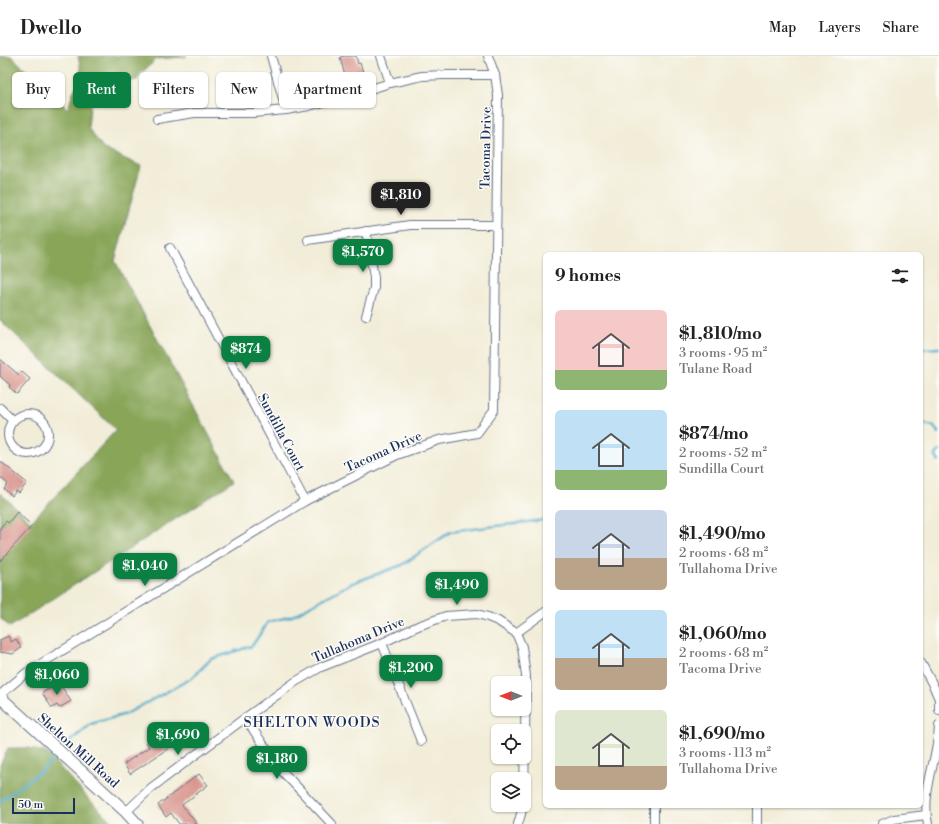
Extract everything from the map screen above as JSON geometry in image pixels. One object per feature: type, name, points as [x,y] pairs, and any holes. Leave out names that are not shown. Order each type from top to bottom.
[{"type":"street","points":[[271,56],[286,110]]},
{"type":"street","points":[[381,56],[390,83]]},
{"type":"street","name":"Tacoma Drive","points":[[0,696],[26,673],[305,501],[398,455],[439,440],[477,433],[486,422],[494,410],[498,95],[495,75],[488,56]]},
{"type":"street","points":[[157,119],[194,113],[253,113],[286,110],[308,106],[390,83],[422,76],[495,75]]},
{"type":"street","points":[[308,240],[410,225],[496,225]]},
{"type":"street","points":[[366,232],[374,277],[374,288],[366,316]]},
{"type":"street","name":"Sundilla Court","points":[[170,248],[305,501]]},
{"type":"street","points":[[0,408],[13,420]]},
{"type":"street","points":[[24,414],[30,414],[37,416],[42,420],[46,425],[48,437],[42,448],[30,454],[23,454],[17,451],[9,440],[8,433],[13,420],[24,414]]},
{"type":"street","points":[[524,772],[526,676],[522,647],[516,633],[543,613]]},
{"type":"street","name":"Tullahoma Drive","points":[[126,812],[151,788],[245,718],[295,682],[321,667],[382,644],[418,626],[446,616],[477,614],[498,621],[516,633]]},
{"type":"street","points":[[382,644],[421,741]]},
{"type":"street","points":[[923,667],[939,698],[939,710]]},
{"type":"street","name":"Shelton Mill Road","points":[[0,696],[126,812],[137,824]]},
{"type":"street","points":[[245,718],[282,771],[332,824]]},
{"type":"street","points":[[882,824],[894,819],[927,820],[928,788],[938,739],[939,726]]},
{"type":"street","points":[[654,808],[654,824]]},
{"type":"street","points":[[757,808],[757,824]]},
{"type":"street","points":[[518,824],[522,812]]},
{"type":"green space","points":[[0,56],[11,56],[28,72],[12,72],[12,108],[65,108],[65,106],[68,109],[73,92],[73,108],[90,108],[88,128],[104,149],[141,166],[115,261],[234,481],[10,627],[0,618],[0,493],[31,522],[116,430],[0,320]]},
{"type":"green space","points":[[78,56],[187,56],[157,59],[142,72],[139,72],[137,80],[131,81],[131,72],[81,72]]},
{"type":"green space","points":[[8,748],[29,748],[47,753],[114,824],[0,824],[0,765]]},
{"type":"building","points":[[356,56],[358,64],[360,63],[363,72],[344,72],[340,57]]},
{"type":"building","points":[[0,359],[19,375],[22,372],[30,379],[17,394],[0,376]]},
{"type":"building","points":[[0,461],[27,483],[19,493],[16,491],[12,496],[4,489],[8,484],[0,477]]},
{"type":"building","points":[[17,512],[32,526],[0,561],[0,528],[6,521],[8,523]]},
{"type":"building","points":[[8,636],[11,642],[16,639],[21,648],[13,654],[0,652],[0,640]]},
{"type":"building","points":[[59,683],[71,701],[59,708],[57,705],[52,708],[42,693]]},
{"type":"building","points":[[156,735],[159,740],[165,736],[172,746],[130,774],[124,764],[149,747],[146,742]]},
{"type":"building","points":[[199,774],[208,785],[182,805],[197,824],[179,824],[171,813],[166,817],[158,805]]},
{"type":"waterway","points":[[923,349],[939,348]]},
{"type":"waterway","points":[[923,424],[933,426],[939,433]]},
{"type":"waterway","points":[[939,451],[935,455],[939,462]]},
{"type":"waterway","points":[[69,742],[91,724],[126,714],[192,678],[211,659],[252,646],[268,622],[292,616],[350,584],[402,565],[450,532],[543,520]]},
{"type":"waterway","points":[[0,801],[44,769],[53,759]]},
{"type":"district","name":"SHELTON WOODS","points":[[312,722]]}]
